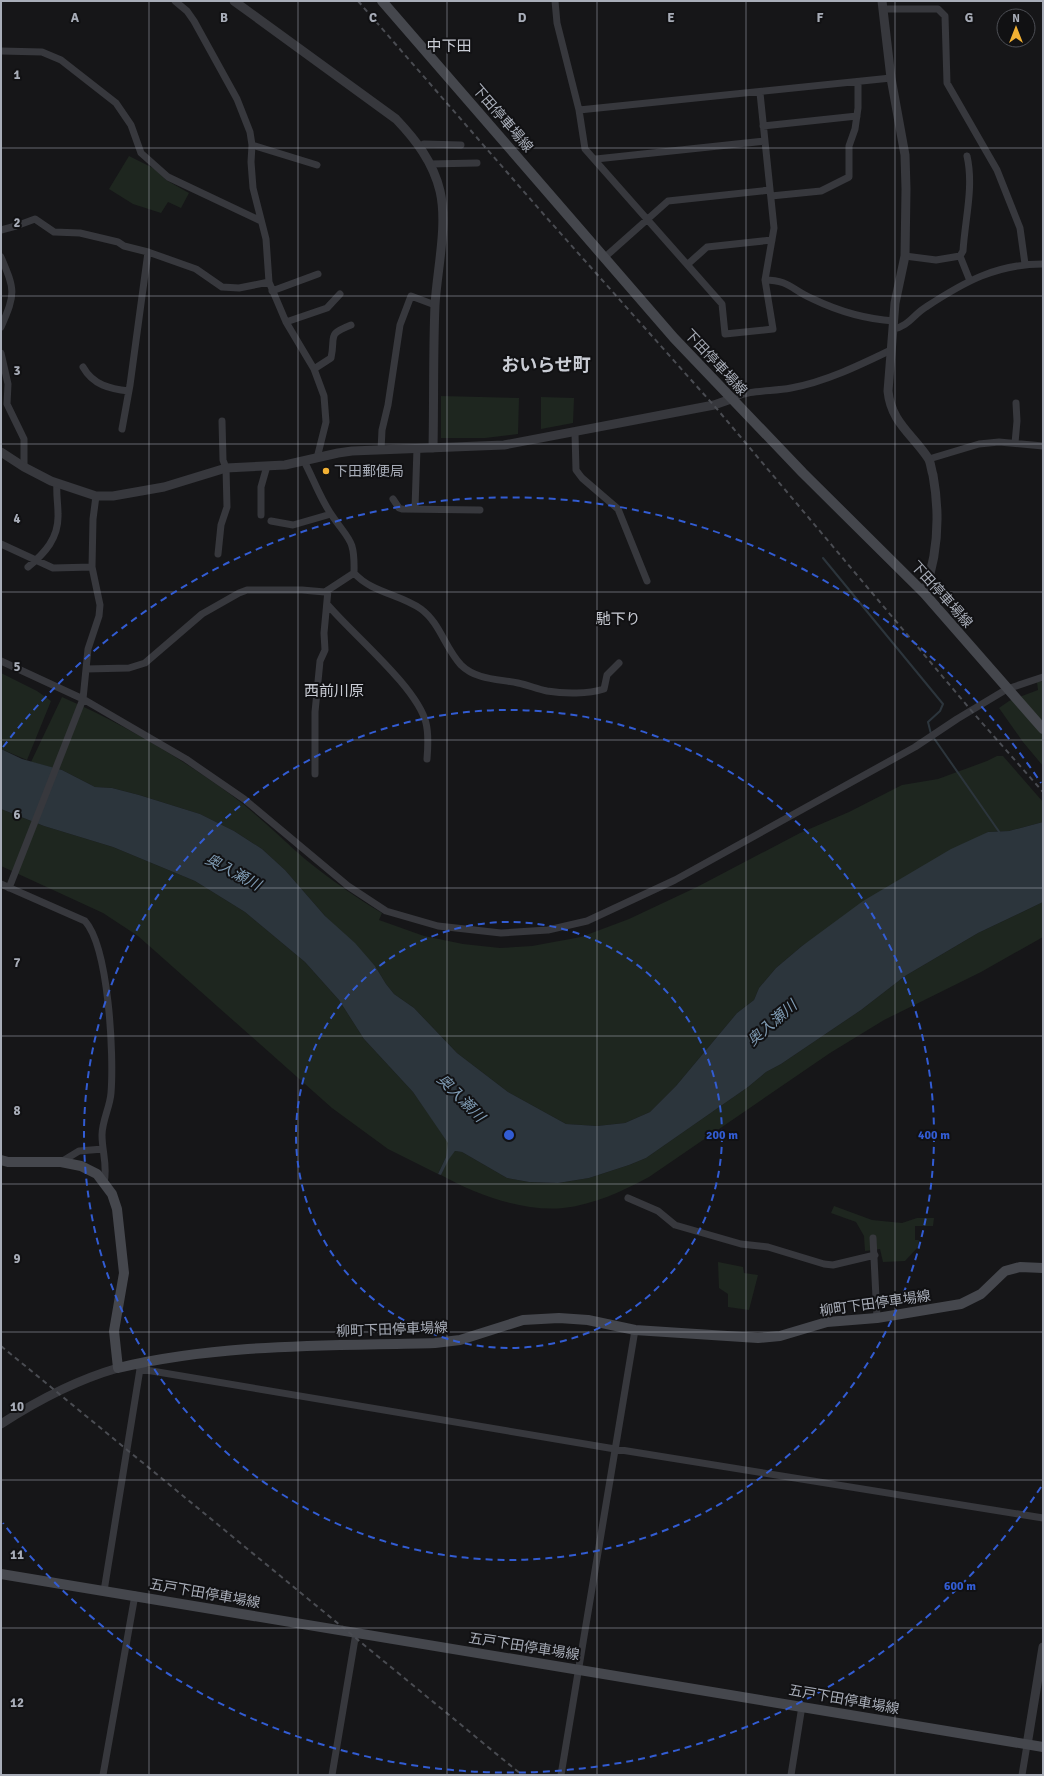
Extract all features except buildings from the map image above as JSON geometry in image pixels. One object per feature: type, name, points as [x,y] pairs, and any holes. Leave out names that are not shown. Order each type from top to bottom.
[{"type":"main road","name":"下田停車場線","points":[[382,1],[674,338],[803,473],[924,593],[1043,729]]},
{"type":"main road","points":[[1,1160],[8,1162],[72,1163],[88,1168],[97,1174],[112,1194],[117,1209],[124,1273],[114,1331],[118,1368]]},
{"type":"main road","name":"柳町下田停車場線","points":[[118,1368],[138,1366],[165,1357],[254,1348],[435,1343],[460,1340],[524,1320],[559,1318],[588,1320],[635,1330],[758,1338],[780,1336],[826,1322],[877,1318],[961,1304],[981,1294],[1005,1271],[1020,1267],[1043,1268]]},
{"type":"main road","name":"五戸下田停車場線","points":[[1,1574],[135,1595],[1043,1747]]},
{"type":"street","points":[[175,1],[183,7],[194,21],[209,46],[245,117],[252,145],[252,182],[266,239],[269,282],[286,322],[314,369],[324,396],[326,422],[316,458]]},
{"type":"street","points":[[234,1],[396,119],[420,146],[430,164],[440,191],[442,204],[435,305],[433,448]]},
{"type":"street","points":[[555,1],[557,23],[579,110],[585,149],[596,159],[722,304],[725,334],[773,329],[765,280],[774,228],[760,92]]},
{"type":"street","points":[[924,593],[928,583],[938,525],[935,492],[929,459],[901,424],[889,403],[888,391],[895,303],[905,256],[905,155],[891,78],[883,5],[938,9],[945,16],[947,83],[997,170],[1020,228],[1025,264]]},
{"type":"street","points":[[1,59],[2,51],[42,52],[61,60],[116,103],[131,125],[141,153],[156,168],[177,183],[247,212],[261,220]]},
{"type":"street","points":[[579,110],[891,78]]},
{"type":"street","points":[[605,257],[668,201],[770,193],[821,191],[848,177],[850,173],[849,146],[855,129],[857,116],[858,82]]},
{"type":"street","points":[[764,126],[857,116]]},
{"type":"street","points":[[596,159],[765,141]]},
{"type":"street","points":[[420,146],[424,144],[461,145]]},
{"type":"street","points":[[252,145],[317,164]]},
{"type":"street","points":[[960,256],[963,251],[969,203],[969,164],[967,156]]},
{"type":"street","points":[[430,164],[477,163]]},
{"type":"street","points":[[1,230],[35,219],[54,232],[80,233],[118,242],[124,246],[148,252],[196,269],[222,287],[239,288],[269,282]]},
{"type":"street","points":[[688,264],[707,247],[772,240]]},
{"type":"street","points":[[122,429],[129,391],[148,252]]},
{"type":"street","points":[[905,256],[936,260],[960,256]]},
{"type":"street","points":[[960,256],[970,281]]},
{"type":"street","points":[[1,327],[13,297],[13,286],[2,261]]},
{"type":"street","points":[[765,280],[783,282],[804,296],[840,311],[879,320],[893,325],[906,325],[925,308],[970,281],[998,269],[1025,264],[1043,264]]},
{"type":"street","points":[[272,291],[318,274]]},
{"type":"street","points":[[286,322],[327,308],[340,294]]},
{"type":"street","points":[[381,450],[382,430],[388,405],[394,353],[400,324],[407,305],[411,296],[435,305]]},
{"type":"street","points":[[314,369],[331,358],[333,348],[332,337],[335,331],[351,324]]},
{"type":"street","points":[[1,452],[24,467],[57,483],[96,496],[113,496],[164,487],[226,468],[285,465],[338,453],[504,445],[575,433],[714,405],[742,393],[791,388],[821,380],[891,350]]},
{"type":"street","points":[[1,353],[8,384],[7,404],[24,439],[24,467]]},
{"type":"street","points":[[83,368],[88,377],[98,384],[129,391]]},
{"type":"street","points":[[1015,443],[1017,421],[1016,403]]},
{"type":"street","points":[[218,554],[222,520],[227,507],[226,468],[223,460],[222,421]]},
{"type":"street","points":[[575,433],[576,470],[582,478],[618,509],[647,581]]},
{"type":"street","points":[[929,459],[979,444],[999,442],[1043,446]]},
{"type":"street","points":[[415,508],[417,448]]},
{"type":"street","points":[[304,461],[331,514],[352,543],[354,555],[354,574]]},
{"type":"street","points":[[261,515],[262,487],[267,466]]},
{"type":"street","points":[[28,567],[47,550],[55,533],[58,514],[57,483]]},
{"type":"street","points":[[10,885],[82,701],[88,649],[99,616],[100,605],[92,567],[93,519],[96,496]]},
{"type":"street","points":[[393,500],[399,508],[480,510]]},
{"type":"street","points":[[271,521],[293,525],[331,514]]},
{"type":"street","points":[[1,544],[59,569],[92,567]]},
{"type":"street","points":[[86,669],[129,668],[145,663],[212,607],[247,590],[302,590],[325,592],[354,574]]},
{"type":"street","points":[[354,574],[370,586],[419,608],[436,625],[449,649],[462,665],[470,672],[482,677],[518,683],[548,691],[593,692],[604,689],[607,675],[619,663]]},
{"type":"street","points":[[315,774],[315,712],[320,661],[325,650],[324,633],[328,590]]},
{"type":"street","points":[[327,604],[381,661],[420,707],[426,722],[429,738],[427,759]]},
{"type":"street","points":[[1,661],[82,701],[186,759],[244,799],[348,886],[386,911],[438,926],[501,933],[548,930],[587,921],[675,880],[915,747],[951,723],[1009,690],[1043,677]]},
{"type":"street","points":[[1,884],[10,885],[85,921],[91,928],[109,998],[111,1093],[102,1134],[106,1170],[104,1183]]},
{"type":"street","points":[[61,1162],[79,1151],[103,1149]]},
{"type":"street","points":[[628,1198],[658,1211],[674,1225],[741,1244],[768,1247],[824,1264],[833,1265],[875,1256]]},
{"type":"street","points":[[873,1238],[877,1318]]},
{"type":"street","points":[[561,1775],[635,1330]]},
{"type":"street","points":[[104,1591],[138,1366],[614,1449],[1043,1518]]},
{"type":"street","points":[[1,1424],[27,1407],[68,1385],[118,1368]]},
{"type":"street","points":[[103,1775],[135,1595]]},
{"type":"street","points":[[332,1775],[356,1633]]},
{"type":"street","points":[[1022,1775],[1043,1647]]},
{"type":"street","points":[[791,1775],[802,1706]]},
{"type":"shaded area","points":[[129,156],[155,169],[166,180],[189,193],[181,208],[168,202],[161,213],[133,204],[109,189]]},
{"type":"shaded area","points":[[441,396],[519,398],[518,434],[485,438],[441,438]]},
{"type":"shaded area","points":[[541,397],[574,398],[573,423],[541,429]]},
{"type":"shaded area","points":[[1,673],[37,691],[51,701],[27,760],[1,749]]},
{"type":"shaded area","points":[[1043,681],[1043,766],[1023,742],[999,708],[1009,701],[1038,690],[1037,682]]},
{"type":"shaded area","points":[[62,697],[106,718],[170,753],[230,794],[268,825],[305,859],[333,881],[382,913],[379,920],[424,936],[463,944],[500,948],[532,946],[581,937],[629,919],[697,887],[800,833],[849,812],[902,785],[938,779],[997,756],[1003,756],[1043,802],[1043,822],[1009,831],[988,832],[802,946],[776,968],[759,988],[754,1000],[737,1013],[676,1086],[650,1112],[625,1123],[597,1126],[566,1124],[508,1092],[457,1053],[414,1008],[394,994],[375,966],[325,916],[285,870],[262,849],[234,831],[200,814],[112,788],[95,787],[62,770],[31,762]]},
{"type":"shaded area","points":[[1,809],[44,826],[113,847],[195,881],[245,912],[305,962],[339,1000],[364,1039],[413,1092],[449,1143],[446,1157],[438,1174],[388,1149],[332,1108],[138,936],[103,913],[1,866]]},
{"type":"shaded area","points":[[1043,902],[1043,937],[981,972],[884,1020],[830,1053],[649,1177],[618,1192],[597,1201],[585,1204],[548,1209],[516,1204],[484,1195],[468,1189],[441,1175],[449,1158],[455,1151],[462,1152],[507,1178],[529,1182],[558,1183],[589,1178],[646,1158],[748,1087],[766,1072],[781,1064],[861,1010],[905,976],[978,933]]},
{"type":"shaded area","points":[[834,1206],[872,1220],[902,1223],[917,1218],[934,1218],[933,1226],[915,1226],[915,1240],[919,1240],[918,1247],[905,1261],[883,1262],[880,1249],[865,1251],[864,1236],[856,1222],[831,1213]]},
{"type":"shaded area","points":[[718,1262],[743,1267],[744,1273],[758,1275],[749,1310],[728,1307],[728,1294],[719,1288]]},
{"type":"water","name":"奥入瀬川","points":[[1,749],[22,759],[62,770],[95,787],[112,788],[200,814],[234,831],[262,849],[285,870],[325,916],[355,943],[375,966],[394,994],[414,1008],[457,1053],[508,1092],[566,1124],[597,1126],[625,1123],[650,1112],[676,1086],[737,1013],[754,1000],[759,988],[776,968],[802,946],[863,901],[951,849],[988,832],[1009,831],[1043,822],[1043,902],[978,933],[905,976],[861,1010],[781,1064],[766,1072],[748,1087],[646,1158],[589,1178],[558,1183],[529,1182],[507,1178],[462,1152],[455,1151],[441,1175],[438,1174],[446,1157],[448,1143],[413,1092],[364,1039],[339,1000],[305,962],[245,912],[195,881],[113,847],[44,826],[1,809]]},
{"type":"waterway","points":[[823,558],[943,704],[940,711],[928,722],[931,734],[1000,833]]},
{"type":"railway","points":[[358,1],[546,217],[717,409],[975,715],[1043,792]]},
{"type":"railway","points":[[1,1346],[522,1775]]},
{"type":"place","name":"下田郵便局","points":[[326,471]]},
{"type":"district","name":"中下田","points":[[449,46]]},
{"type":"district","name":"おいらせ町","points":[[546,365]]},
{"type":"district","name":"馳下り","points":[[618,619]]},
{"type":"district","name":"西前川原","points":[[334,691]]}]
